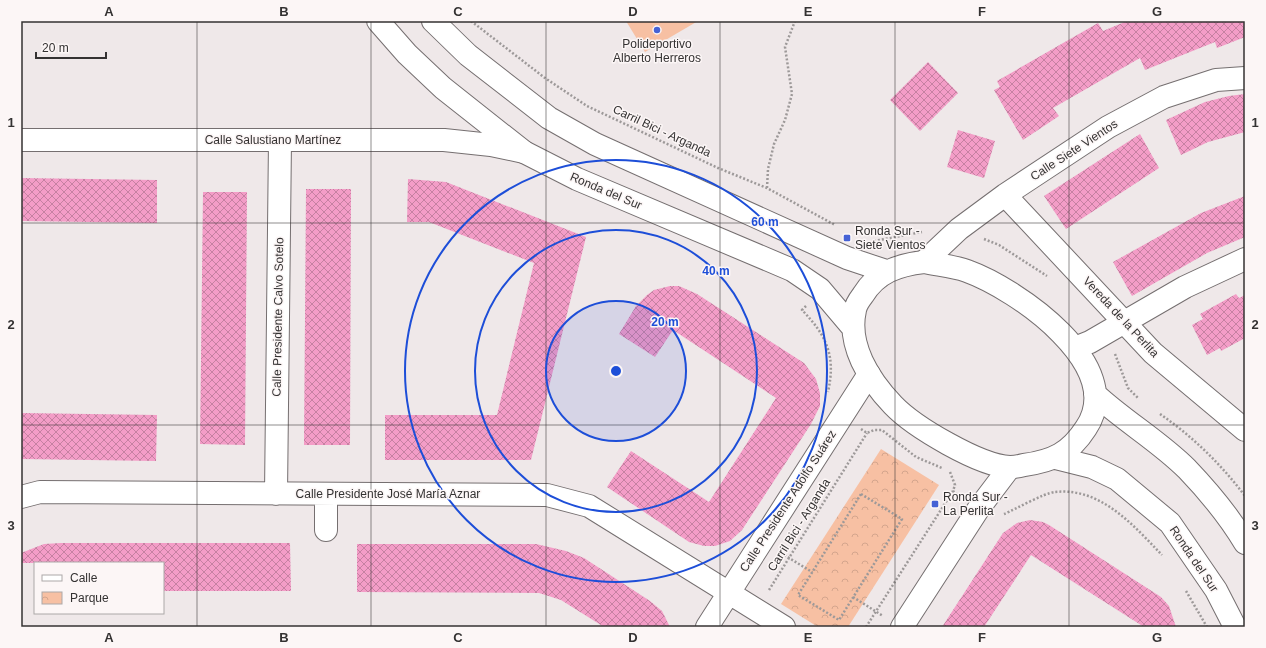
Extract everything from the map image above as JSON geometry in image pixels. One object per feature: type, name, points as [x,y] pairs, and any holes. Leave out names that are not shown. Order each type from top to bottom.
[{"type":"street","name":"Ronda del Sur","points":[[378,21],[407,54],[443,88],[524,152],[577,179],[792,270],[820,289],[853,328]]},
{"type":"street","points":[[433,21],[468,55],[549,118],[595,144],[847,258],[886,271]]},
{"type":"street","name":"Calle Siete Vientos","points":[[924,262],[959,228],[1108,127],[1164,97],[1216,80],[1245,78]]},
{"type":"street","name":"Calle Salustiano Martínez","points":[[21,140],[444,140],[491,145],[524,152]]},
{"type":"street","name":"Calle Presidente Calvo Sotelo","points":[[276,494],[280,140]]},
{"type":"street","name":"Vereda de la Perlita","points":[[1006,195],[1125,321],[1153,353],[1245,430]]},
{"type":"street","points":[[1075,348],[1185,287],[1245,259]]},
{"type":"street","name":"Ronda del Sur","points":[[924,262],[967,271],[997,285],[1028,304],[1058,328],[1075,348],[1091,374],[1095,394],[1092,420],[1078,440],[1056,458],[1034,464],[1010,467],[982,460],[957,449],[925,429],[894,406],[869,374],[858,352],[853,328],[855,308],[870,284],[886,271],[905,264],[924,262]]},
{"type":"street","name":"Calle Presidente Adolfo Suárez","points":[[707,627],[869,374]]},
{"type":"street","points":[[1095,394],[1113,411],[1186,469],[1228,516],[1245,543]]},
{"type":"street","name":"Ronda del Sur","points":[[1056,458],[1092,467],[1117,479],[1170,523],[1216,590],[1235,627]]},
{"type":"street","points":[[895,623],[1010,467]]},
{"type":"street","name":"Calle Presidente José María Aznar","points":[[27,493],[547,495],[589,506],[784,627]]},
{"type":"street","points":[[326,494],[326,530]]},
{"type":"path","name":"Carril Bici - Arganda","points":[[471,21],[545,78],[587,106],[711,165],[767,188],[838,227]]},
{"type":"path","points":[[767,188],[768,169],[774,144],[785,120],[792,94],[785,47],[795,21]]},
{"type":"path","points":[[847,258],[857,239],[876,241],[922,232],[959,228],[999,245],[1054,280]]},
{"type":"path","points":[[820,289],[802,310],[819,328],[830,355],[831,378],[826,404],[842,417],[868,434],[874,430],[882,430],[916,457],[950,472],[955,485],[866,627]]},
{"type":"path","points":[[1106,332],[1128,388],[1141,400]]},
{"type":"path","points":[[1159,413],[1184,430],[1232,479],[1245,496]]},
{"type":"path","name":"Carril Bici - Arganda","points":[[756,610],[868,434]]},
{"type":"path","points":[[952,491],[979,508],[999,516],[1054,492],[1075,493],[1102,501],[1136,528],[1162,556]]},
{"type":"path","points":[[861,494],[902,519],[839,620],[798,595],[812,572],[861,494]]},
{"type":"path","points":[[762,542],[812,572]]},
{"type":"path","points":[[1184,587],[1206,627]]},
{"type":"path","points":[[853,597],[895,623]]},
{"type":"green space","name":"Polideportivo Alberto Herreros","points":[[626,21],[698,21],[645,52]]},
{"type":"green space","points":[[881,449],[939,485],[848,627],[818,627],[781,604]]},
{"type":"building","points":[[1127,21],[1245,21],[1245,37],[1217,48],[1215,42],[1145,70],[1140,58],[1053,108],[1059,116],[1023,140],[994,90],[1000,87],[997,81],[1098,23],[1103,31]]},
{"type":"building","points":[[928,62],[958,93],[920,131],[890,100]]},
{"type":"building","points":[[1245,94],[1245,132],[1208,142],[1181,155],[1166,120],[1205,102]]},
{"type":"building","points":[[958,130],[995,141],[984,178],[947,167]]},
{"type":"building","points":[[1140,134],[1159,168],[1066,229],[1044,196]]},
{"type":"building","points":[[21,178],[157,180],[157,223],[21,221]]},
{"type":"building","points":[[408,179],[446,182],[586,237],[531,460],[385,460],[385,415],[497,415],[534,263],[429,222],[407,222]]},
{"type":"building","points":[[306,189],[351,189],[350,445],[304,445]]},
{"type":"building","points":[[203,192],[247,192],[245,445],[200,444]]},
{"type":"building","points":[[1245,196],[1245,237],[1207,253],[1132,296],[1113,262],[1201,213]]},
{"type":"building","points":[[670,286],[679,286],[697,294],[804,363],[816,379],[820,393],[820,406],[811,424],[742,530],[730,541],[715,546],[704,546],[689,542],[607,487],[631,451],[709,502],[776,398],[673,330],[655,357],[619,334],[636,306],[647,295],[654,290]]},
{"type":"building","points":[[1236,294],[1239,298],[1245,295],[1245,338],[1221,351],[1220,348],[1207,355],[1192,325],[1203,319],[1200,314]]},
{"type":"building","points":[[21,413],[157,415],[156,461],[21,459]]},
{"type":"building","points":[[1030,520],[1043,522],[1049,525],[1161,597],[1169,606],[1176,627],[1144,627],[1031,555],[984,627],[942,627],[1003,533],[1017,523]]},
{"type":"building","points":[[290,543],[291,591],[164,591],[164,562],[21,563],[21,553],[44,544]]},
{"type":"building","points":[[357,544],[536,544],[566,551],[584,558],[650,601],[662,611],[670,627],[604,627],[561,600],[539,593],[357,592]]},
{"type":"place","name":"Polideportivo Alberto Herreros","points":[[657,30]]},
{"type":"place","name":"Ronda Sur - Siete Vientos","points":[[847,238]]},
{"type":"place","name":"Ronda Sur - La Perlita","points":[[935,504]]}]
